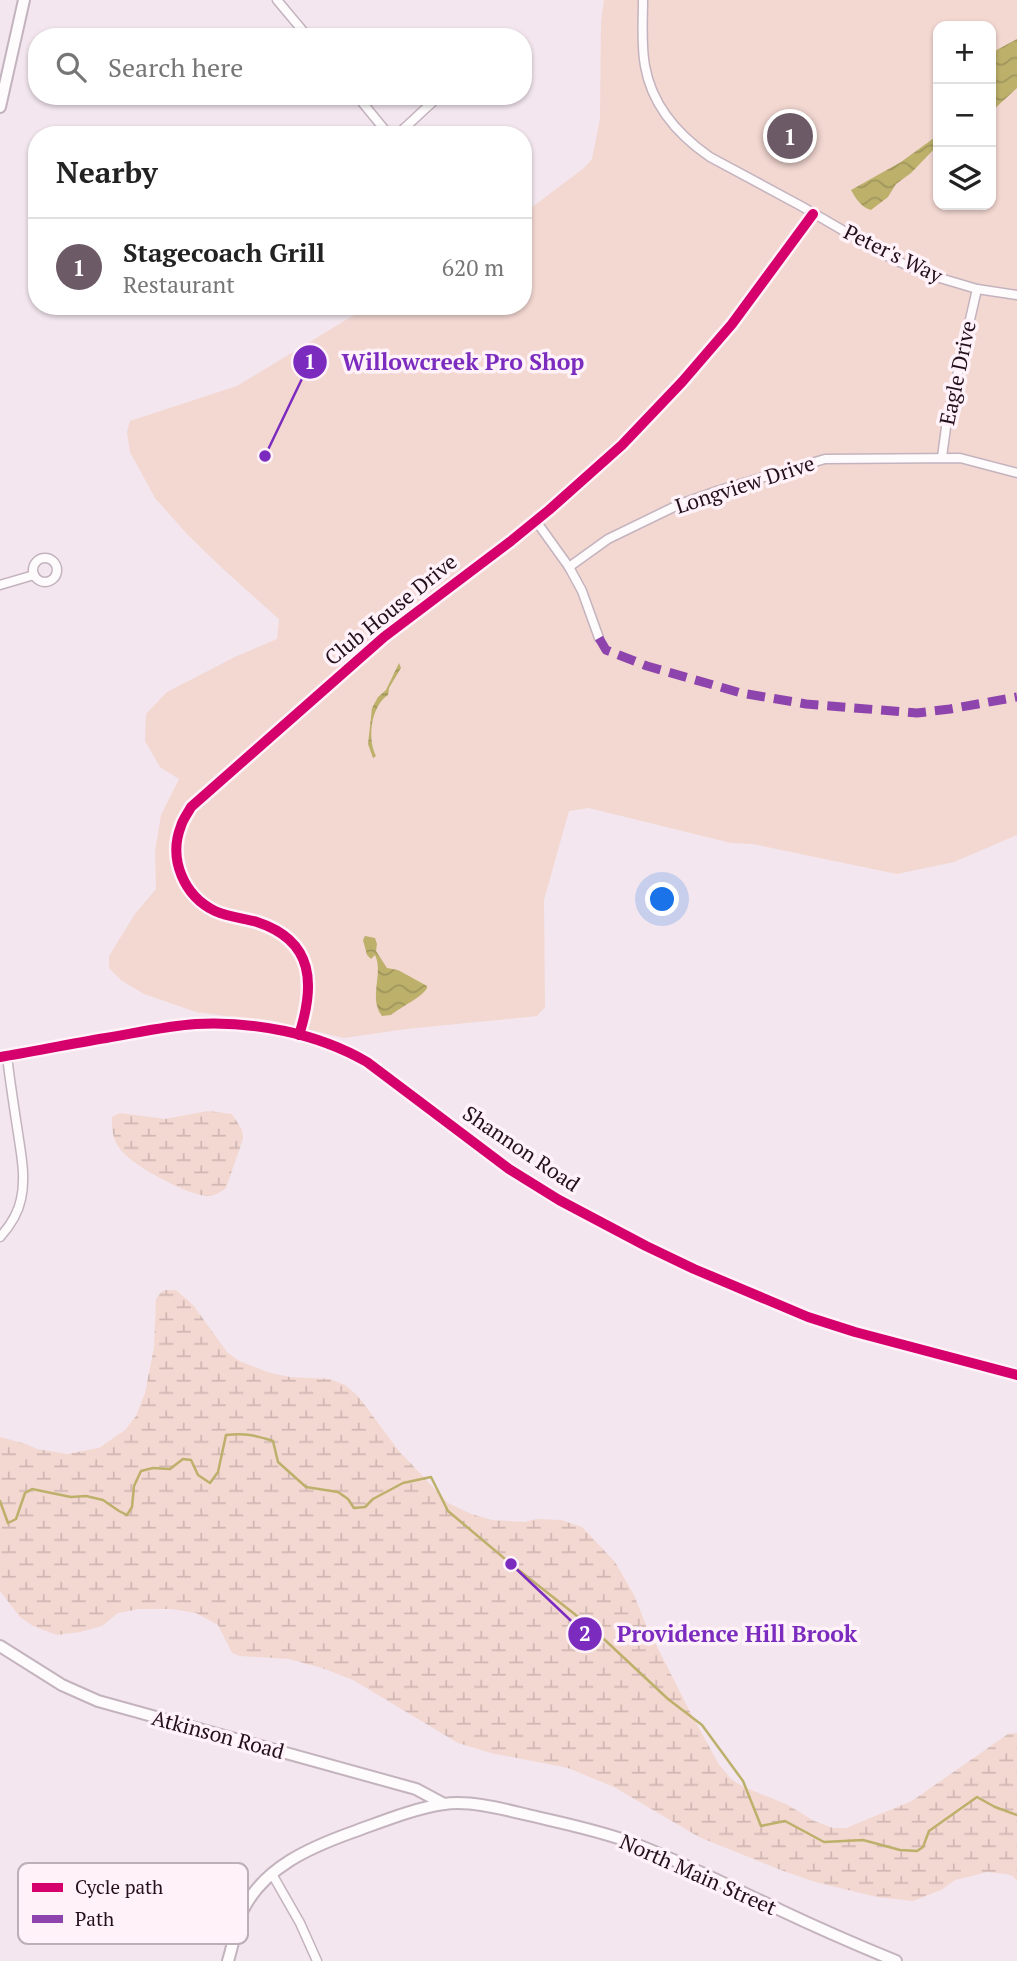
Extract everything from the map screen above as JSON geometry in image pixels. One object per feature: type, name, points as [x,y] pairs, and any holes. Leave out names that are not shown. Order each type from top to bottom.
[{"type":"street","points":[[0,107],[24,0]]},
{"type":"street","points":[[277,0],[300,28]]},
{"type":"street","name":"Peter's Way","points":[[643,0],[645,66],[654,94],[675,127],[695,147],[905,265],[940,279],[977,289],[1017,295]]},
{"type":"street","points":[[364,105],[382,126]]},
{"type":"street","points":[[407,126],[429,105]]},
{"type":"street","name":"Club House Drive","points":[[299,1035],[308,998],[308,976],[302,957],[291,941],[274,929],[255,921],[216,912],[200,902],[187,888],[179,871],[176,852],[181,824],[191,807],[415,612],[536,521],[612,454],[682,382],[732,324],[813,214]]},
{"type":"street","name":"Eagle Drive","points":[[942,457],[947,420],[977,289]]},
{"type":"street","name":"Longview Drive","points":[[569,567],[608,539],[680,504],[812,462],[840,458],[942,457],[960,458],[1017,473]]},
{"type":"street","points":[[536,521],[569,567],[582,591],[599,638]]},
{"type":"street","points":[[0,585],[34,575]]},
{"type":"street","name":"Shannon Road","points":[[3,1057],[198,1024],[246,1026],[299,1035],[331,1044],[367,1062],[509,1169],[559,1200],[694,1269],[808,1317],[1017,1376]]},
{"type":"street","points":[[0,1237],[17,1213],[23,1182],[22,1159],[3,1057]]},
{"type":"street","name":"Atkinson Road","points":[[0,1646],[62,1685],[98,1701],[416,1789],[444,1804]]},
{"type":"street","name":"North Main Street","points":[[248,1904],[272,1874],[296,1856],[332,1839],[390,1819],[457,1803],[495,1807],[628,1842],[896,1961]]},
{"type":"street","points":[[272,1874],[300,1923],[317,1961]]},
{"type":"street","name":"North Main Street","points":[[228,1961],[233,1944]]},
{"type":"green space","points":[[604,0],[1017,0],[1017,835],[954,862],[897,874],[753,844],[731,843],[589,808],[569,811],[544,900],[545,1007],[537,1016],[344,1038],[285,1024],[196,1012],[144,994],[121,980],[109,968],[109,956],[135,914],[156,889],[155,852],[161,815],[179,779],[160,767],[145,741],[146,714],[167,692],[277,639],[279,619],[187,534],[155,498],[130,452],[127,432],[130,421],[237,386],[354,315],[532,315],[532,207],[592,159],[600,119],[601,22]]},
{"type":"green space","points":[[208,1111],[232,1114],[242,1130],[243,1139],[226,1188],[211,1196],[190,1192],[136,1163],[117,1145],[112,1129],[112,1117],[120,1113],[165,1119]]},
{"type":"green space","points":[[166,1290],[176,1290],[193,1305],[227,1352],[239,1361],[270,1373],[330,1379],[345,1385],[358,1396],[398,1450],[448,1503],[492,1520],[561,1520],[582,1527],[615,1562],[718,1763],[731,1779],[744,1787],[788,1805],[814,1821],[833,1828],[846,1828],[912,1801],[1008,1734],[1017,1733],[1017,1881],[1013,1876],[987,1872],[955,1880],[941,1890],[913,1901],[877,1897],[815,1882],[699,1837],[614,1787],[568,1768],[491,1753],[458,1743],[353,1680],[289,1659],[240,1656],[232,1653],[218,1625],[196,1613],[172,1609],[139,1609],[118,1613],[102,1626],[57,1635],[33,1626],[20,1617],[0,1591],[0,1437],[37,1449],[67,1454],[99,1448],[125,1430],[136,1416],[145,1393],[154,1347],[156,1299]]},
{"type":"water","points":[[1017,39],[1017,88],[996,107],[996,84],[996,50]]},
{"type":"water","points":[[933,139],[933,150],[896,184],[888,197],[871,210],[864,207],[851,190],[901,162]]},
{"type":"water","points":[[399,663],[401,668],[389,688],[388,695],[374,714],[371,732],[376,756],[373,758],[368,744],[372,708],[386,690]]},
{"type":"water","points":[[365,936],[375,938],[376,951],[387,968],[398,970],[427,986],[421,995],[391,1015],[382,1016],[378,1009],[377,962],[375,955],[371,959],[367,955],[363,940]]},
{"type":"waterway","points":[[0,1501],[8,1523],[16,1519],[25,1493],[32,1489],[103,1500],[127,1515],[132,1507],[134,1486],[141,1471],[153,1468],[170,1469],[183,1459],[191,1460],[198,1475],[210,1483],[218,1472],[226,1435],[233,1434],[273,1441],[278,1462],[306,1487],[338,1492],[348,1499],[354,1508],[365,1507],[373,1499],[403,1483],[431,1477],[448,1511],[591,1627],[668,1699],[702,1725],[743,1781],[761,1826],[785,1821],[824,1842],[863,1840],[900,1850],[917,1851],[923,1847],[929,1831],[977,1797],[1017,1815]]},
{"type":"marked path","points":[[599,638],[606,650],[647,666],[741,693],[806,704],[917,713],[1017,697]]},
{"type":"cycle path","points":[[299,1035],[308,982],[300,953],[276,930],[215,911],[195,896],[187,886],[176,851],[182,823],[191,807],[384,637],[511,541],[622,445],[732,324],[813,214]]},
{"type":"cycle path","points":[[0,1057],[196,1024],[262,1027],[306,1036],[367,1062],[509,1169],[559,1200],[694,1269],[808,1317],[1017,1375]]},
{"type":"place","name":"Stagecoach Grill","points":[[790,136]]},
{"type":"place","name":"Willowcreek Pro Shop","points":[[265,456]]},
{"type":"place","name":"Providence Hill Brook","points":[[511,1564]]}]
